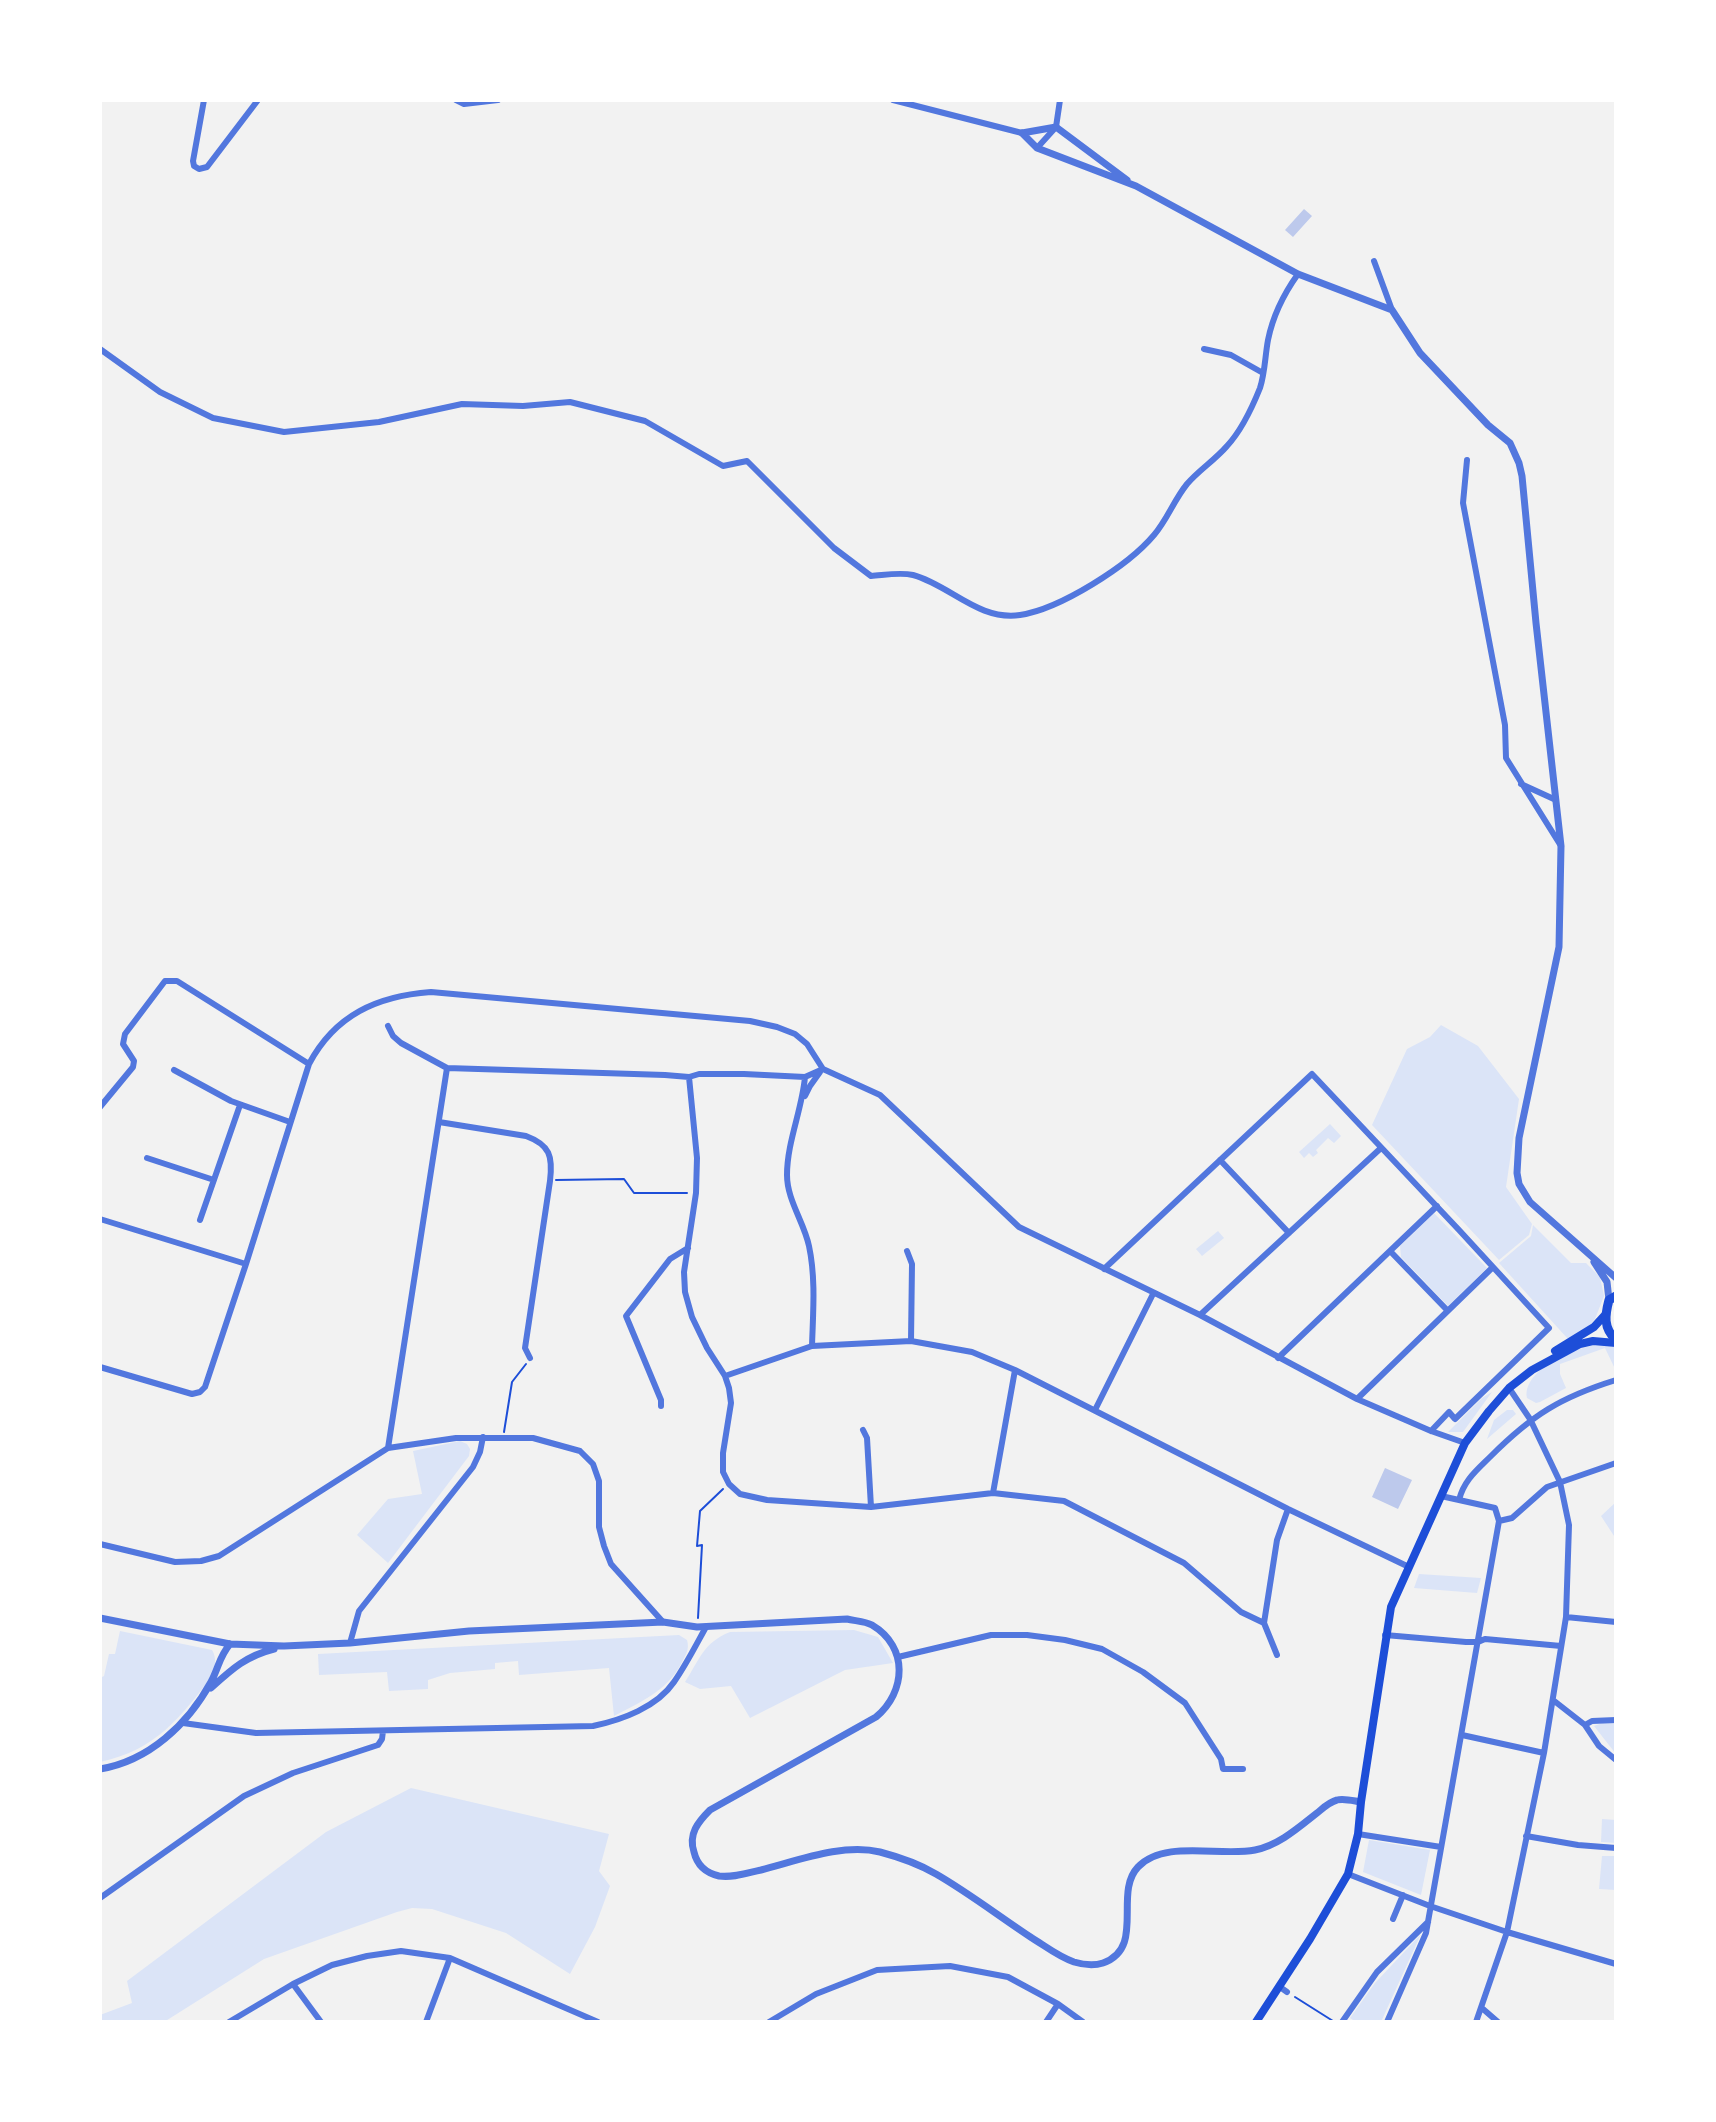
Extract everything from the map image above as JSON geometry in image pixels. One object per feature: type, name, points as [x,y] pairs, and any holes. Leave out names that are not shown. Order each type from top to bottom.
[{"type":"highway","points":[[1613,1298],[1605,1315],[1606,1327],[1616,1341]]},
{"type":"main road","points":[[1256,2022],[1283,1989],[1348,1874],[1358,1834],[1391,1607],[1465,1443],[1516,1376],[1594,1327],[1605,1315]]},
{"type":"main road","points":[[1509,1388],[1532,1370],[1580,1344],[1616,1341]]},
{"type":"street","points":[[204,100],[193,161],[199,169],[207,167],[258,100]]},
{"type":"street","points":[[456,100],[464,104],[498,100]]},
{"type":"street","points":[[893,100],[1022,133],[1056,127],[1136,186]]},
{"type":"street","points":[[1037,148],[1056,127],[1060,100]]},
{"type":"street","points":[[1022,133],[1037,148],[1136,186],[1298,274],[1392,310]]},
{"type":"street","points":[[1374,261],[1392,310],[1420,353],[1488,425],[1510,443],[1519,463],[1561,846],[1559,947],[1519,1138],[1517,1173],[1519,1184],[1530,1202],[1616,1278]]},
{"type":"street","points":[[100,349],[160,392],[213,418],[284,432],[379,422],[462,404],[523,406],[570,402],[645,421],[723,466],[747,461],[834,548],[871,576],[903,573],[917,576],[985,611],[1020,615],[1072,597],[1146,543],[1156,533],[1188,483],[1228,446],[1260,388],[1273,320],[1284,294],[1298,274]]},
{"type":"street","points":[[1204,349],[1231,355],[1263,373]]},
{"type":"street","points":[[1467,460],[1463,503],[1505,725],[1506,758],[1561,846]]},
{"type":"street","points":[[1521,784],[1556,800]]},
{"type":"street","points":[[100,1107],[133,1067],[134,1061],[123,1044],[125,1034],[165,981],[177,981],[309,1064]]},
{"type":"street","points":[[100,1367],[192,1394],[205,1387],[309,1064],[318,1048],[341,1022],[358,1011],[409,995],[431,992],[750,1021],[795,1034],[807,1044],[823,1069],[880,1095],[1019,1227],[1200,1315],[1357,1399],[1465,1443]]},
{"type":"street","points":[[388,1026],[401,1043],[447,1068],[689,1077],[699,1074],[744,1074],[805,1077],[823,1069]]},
{"type":"street","points":[[388,1448],[447,1068]]},
{"type":"street","points":[[802,1103],[823,1069]]},
{"type":"street","points":[[174,1070],[240,1105],[290,1122]]},
{"type":"street","points":[[1104,1269],[1312,1074],[1549,1328],[1455,1419],[1449,1412],[1431,1431]]},
{"type":"street","points":[[689,1077],[697,1158],[696,1193],[684,1272],[685,1292],[692,1317],[725,1376],[731,1403],[723,1472],[729,1484],[740,1494],[767,1500],[871,1507],[993,1493],[1064,1501],[1184,1563],[1241,1612],[1264,1623]]},
{"type":"street","points":[[805,1077],[802,1103],[788,1156],[787,1179],[809,1247],[814,1281],[812,1346]]},
{"type":"street","points":[[200,1220],[240,1105]]},
{"type":"street","points":[[439,1122],[526,1136],[538,1140],[550,1156],[550,1181],[525,1348],[530,1358]]},
{"type":"street","points":[[1200,1315],[1381,1148]]},
{"type":"street","points":[[147,1158],[214,1180]]},
{"type":"street","points":[[1220,1160],[1289,1233]]},
{"type":"street","points":[[1278,1358],[1437,1206]]},
{"type":"street","points":[[100,1219],[246,1264]]},
{"type":"street","points":[[661,1406],[626,1316],[670,1259],[688,1248]]},
{"type":"street","points":[[907,1251],[912,1264],[911,1341]]},
{"type":"street","points":[[1390,1251],[1447,1310]]},
{"type":"street","points":[[1590,1256],[1607,1282],[1613,1298]]},
{"type":"street","points":[[1357,1399],[1493,1267]]},
{"type":"street","points":[[1095,1410],[1153,1294]]},
{"type":"street","points":[[725,1376],[812,1346],[911,1341],[972,1352],[1015,1370],[1409,1567]]},
{"type":"street","points":[[993,1493],[1015,1370]]},
{"type":"street","points":[[1459,1500],[1467,1480],[1530,1419],[1559,1401],[1616,1380]]},
{"type":"street","points":[[1476,2022],[1507,1932],[1544,1753],[1566,1617],[1569,1525],[1560,1482],[1530,1419],[1509,1388]]},
{"type":"street","points":[[863,1430],[867,1438],[871,1507]]},
{"type":"street","points":[[350,1643],[359,1611],[473,1467],[483,1437]]},
{"type":"street","points":[[100,1544],[175,1562],[219,1556],[388,1448],[456,1438],[533,1438],[580,1451],[593,1464],[599,1481],[599,1527],[611,1564],[663,1622]]},
{"type":"street","points":[[1499,1521],[1512,1518],[1547,1487],[1616,1463]]},
{"type":"street","points":[[1387,2022],[1426,1933],[1499,1521],[1495,1508],[1441,1496]]},
{"type":"street","points":[[1277,1655],[1264,1623],[1277,1540],[1288,1509]]},
{"type":"street","points":[[1566,1617],[1616,1622]]},
{"type":"street","points":[[100,1618],[230,1644],[284,1646],[469,1631],[663,1622],[702,1627],[847,1619],[869,1623],[892,1646],[898,1657],[900,1673],[889,1706],[876,1717],[710,1810],[698,1823],[692,1837],[698,1863],[719,1876],[735,1876],[822,1855],[876,1851],[901,1858],[935,1874],[1064,1958],[1091,1966],[1106,1962],[1123,1945],[1127,1934],[1130,1879],[1149,1858],[1165,1852],[1257,1850],[1283,1840],[1328,1804],[1338,1800],[1361,1802]]},
{"type":"street","points":[[183,1723],[256,1733],[593,1726],[614,1721],[658,1698],[673,1684],[702,1627]]},
{"type":"street","points":[[898,1657],[991,1635],[1027,1635],[1102,1649],[1143,1672],[1185,1703],[1221,1759],[1223,1769],[1243,1769]]},
{"type":"street","points":[[1385,1635],[1561,1646]]},
{"type":"street","points":[[100,1769],[143,1755],[183,1723],[204,1695],[218,1670],[220,1655],[230,1644]]},
{"type":"street","points":[[241,1645],[247,1659]]},
{"type":"street","points":[[204,1695],[238,1663],[284,1646]]},
{"type":"street","points":[[1553,1700],[1585,1725],[1599,1746],[1616,1760]]},
{"type":"street","points":[[1585,1725],[1592,1721],[1616,1720]]},
{"type":"street","points":[[100,1898],[244,1796],[293,1773],[378,1745],[383,1731]]},
{"type":"street","points":[[1462,1735],[1544,1753]]},
{"type":"street","points":[[1358,1834],[1441,1847]]},
{"type":"street","points":[[1526,1836],[1616,1848]]},
{"type":"street","points":[[1348,1874],[1507,1932],[1616,1964]]},
{"type":"street","points":[[1393,1919],[1403,1895]]},
{"type":"street","points":[[1342,2022],[1377,1972],[1428,1922]]},
{"type":"street","points":[[229,2022],[332,1965],[401,1951],[450,1958],[598,2022]]},
{"type":"street","points":[[426,2022],[450,1958]]},
{"type":"street","points":[[769,2022],[816,1994],[877,1970],[950,1966],[1008,1977],[1058,2004],[1083,2022]]},
{"type":"street","points":[[293,1984],[321,2022]]},
{"type":"street","points":[[1046,2022],[1058,2004]]},
{"type":"street","points":[[1483,2009],[1498,2022]]},
{"type":"path","points":[[550,1181],[624,1179],[634,1193],[696,1193]]},
{"type":"path","points":[[503,1437],[512,1382],[530,1358]]},
{"type":"path","points":[[702,1627],[702,1545],[697,1546],[700,1511],[729,1484]]},
{"type":"path","points":[[1283,1989],[1335,2022]]},
{"type":"shaded area","points":[[1441,1025],[1478,1046],[1519,1099],[1506,1187],[1532,1224],[1529,1235],[1499,1260],[1372,1125],[1407,1049],[1430,1037]]},
{"type":"shaded area","points":[[1330,1124],[1341,1136],[1334,1143],[1328,1138],[1316,1150],[1318,1153],[1313,1157],[1309,1153],[1304,1158],[1299,1152]]},
{"type":"shaded area","points":[[1434,1213],[1487,1268],[1448,1306],[1401,1257],[1400,1246]]},
{"type":"shaded area","points":[[1533,1225],[1571,1263],[1586,1263],[1600,1277],[1604,1296],[1595,1319],[1568,1339],[1499,1263],[1531,1236]]},
{"type":"shaded area","points":[[1218,1231],[1224,1238],[1202,1256],[1196,1249]]},
{"type":"shaded area","points":[[1601,1344],[1616,1347],[1616,1371],[1605,1348],[1560,1364],[1560,1374],[1566,1388],[1540,1402],[1527,1398],[1528,1387],[1542,1369],[1566,1354]]},
{"type":"shaded area","points":[[1492,1392],[1463,1432],[1448,1432],[1482,1398]]},
{"type":"shaded area","points":[[1507,1410],[1513,1410],[1516,1414],[1487,1439],[1494,1420]]},
{"type":"shaded area","points":[[460,1441],[470,1449],[469,1456],[388,1563],[357,1535],[388,1499],[422,1494],[413,1451]]},
{"type":"shaded area","points":[[1616,1502],[1616,1539],[1601,1516]]},
{"type":"shaded area","points":[[1419,1574],[1481,1578],[1477,1593],[1414,1588]]},
{"type":"shaded area","points":[[854,1630],[878,1637],[893,1663],[845,1670],[750,1718],[731,1686],[700,1689],[685,1682],[708,1647],[730,1632]]},
{"type":"shaded area","points":[[120,1631],[212,1650],[215,1666],[213,1675],[201,1691],[178,1718],[152,1741],[120,1757],[100,1762],[100,1678],[104,1676],[109,1654],[115,1654]]},
{"type":"shaded area","points":[[679,1635],[687,1640],[688,1647],[675,1674],[652,1695],[614,1716],[609,1668],[519,1675],[518,1661],[495,1663],[495,1669],[450,1673],[428,1680],[428,1689],[389,1691],[387,1672],[319,1675],[318,1654]]},
{"type":"shaded area","points":[[1616,1722],[1616,1754],[1594,1726]]},
{"type":"shaded area","points":[[411,1788],[609,1834],[599,1871],[610,1886],[595,1927],[570,1974],[506,1933],[432,1909],[412,1908],[264,1959],[164,2022],[100,2022],[100,2015],[132,2003],[127,1981],[326,1832]]},
{"type":"shaded area","points":[[1602,1819],[1616,1820],[1616,1843],[1601,1842]]},
{"type":"shaded area","points":[[1369,1840],[1430,1850],[1421,1895],[1363,1872]]},
{"type":"shaded area","points":[[1602,1856],[1616,1856],[1616,1890],[1599,1889]]},
{"type":"shaded area","points":[[1421,1934],[1381,2022],[1356,2022],[1350,2018],[1375,1983]]},
{"type":"building","points":[[1304,209],[1312,216],[1293,237],[1285,230]]},
{"type":"building","points":[[1385,1468],[1412,1480],[1398,1509],[1372,1497]]}]
